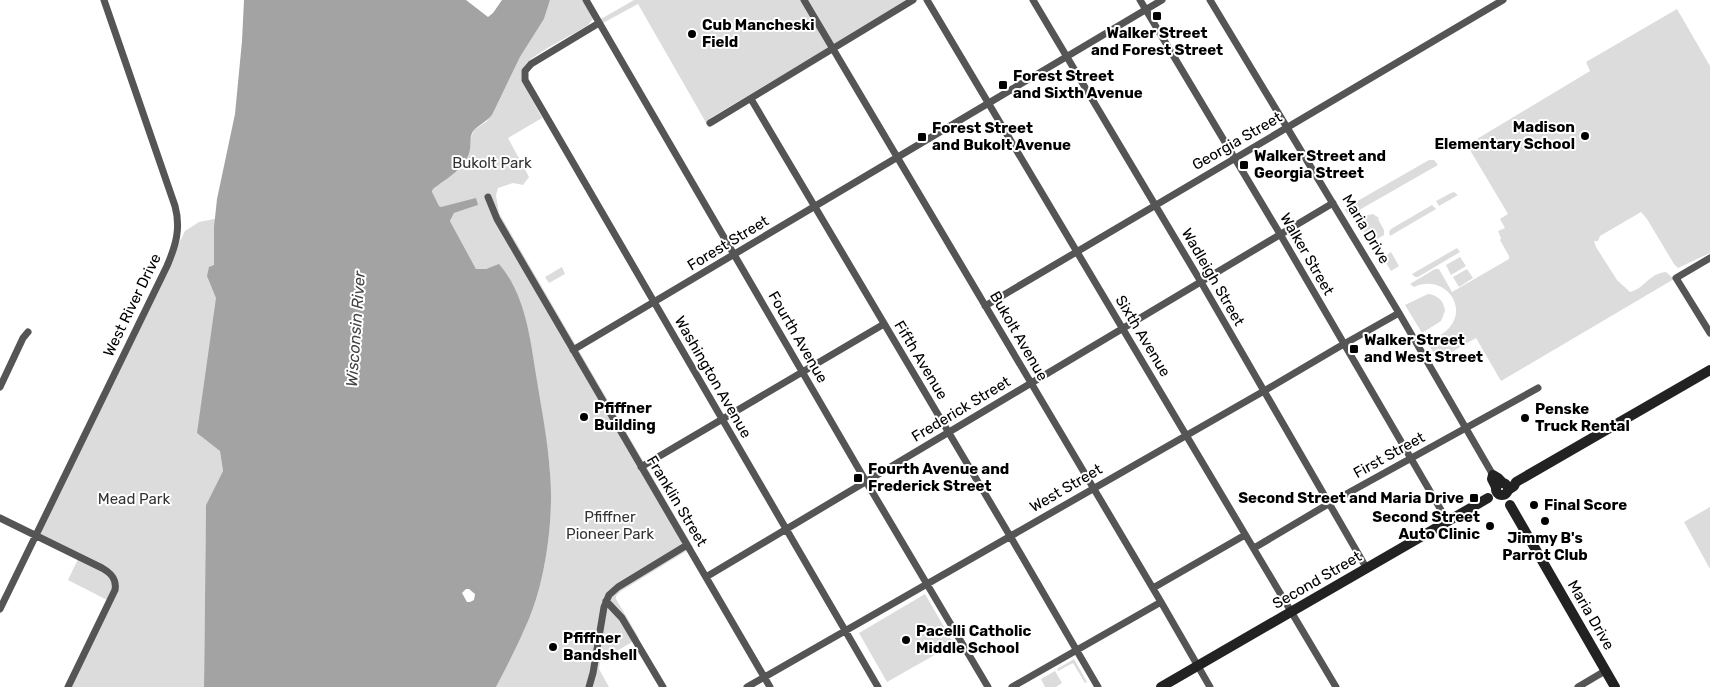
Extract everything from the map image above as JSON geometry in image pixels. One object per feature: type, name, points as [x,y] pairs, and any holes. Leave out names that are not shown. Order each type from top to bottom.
[{"type":"street","name":"West River Drive","points":[[0,610],[168,266],[178,239],[178,216],[175,206],[104,0]]},
{"type":"street","name":"Fourth Avenue","points":[[586,0],[866,482],[988,687]]},
{"type":"street","name":"Bukolt Avenue","points":[[804,0],[1210,687]]},
{"type":"street","points":[[710,123],[913,0]]},
{"type":"street","name":"Sixth Avenue","points":[[927,0],[1336,687]]},
{"type":"street","name":"Wadleigh Street","points":[[1033,0],[1201,282],[1367,569]]},
{"type":"street","name":"Walker Street","points":[[1140,0],[1280,234],[1448,522]]},
{"type":"street","points":[[988,103],[1162,0]]},
{"type":"street","name":"Maria Drive","points":[[1210,0],[1400,313],[1492,475],[1498,478],[1510,505],[1615,687]]},
{"type":"street","name":"Georgia Street","points":[[985,306],[1503,0]]},
{"type":"street","name":"Washington Avenue","points":[[600,23],[531,64],[525,73],[525,80],[878,687]]},
{"type":"street","name":"Fifth Avenue","points":[[751,99],[1098,687]]},
{"type":"street","name":"Forest Street","points":[[573,350],[988,103]]},
{"type":"street","name":"Franklin Street","points":[[488,197],[494,213],[770,687]]},
{"type":"street","name":"Frederick Street","points":[[706,577],[1333,203]]},
{"type":"street","points":[[1710,258],[1676,278],[1710,333]]},
{"type":"street","name":"West Street","points":[[747,687],[1400,313]]},
{"type":"street","points":[[641,468],[884,324]]},
{"type":"street","points":[[0,387],[23,338],[28,332]]},
{"type":"street","points":[[1502,489],[1710,370]]},
{"type":"street","name":"First Street","points":[[1254,548],[1330,503],[1538,388]]},
{"type":"street","name":"Second Street","points":[[1161,687],[1502,489]]},
{"type":"street","points":[[0,518],[109,572],[115,581],[115,590],[68,687]]},
{"type":"street","points":[[1153,588],[1245,535]]},
{"type":"street","points":[[589,687],[606,601],[609,595],[618,587],[687,545]]},
{"type":"street","points":[[606,601],[622,618],[663,687]]},
{"type":"street","points":[[1012,687],[1161,602]]},
{"type":"street","points":[[1578,687],[1605,671]]},
{"type":"green space","name":"Pfiffner Pioneer Park","points":[[550,0],[582,0],[593,19],[588,25],[532,58],[523,69],[522,81],[542,118],[508,138],[529,177],[523,185],[513,183],[498,188],[496,195],[499,213],[693,547],[621,591],[616,596],[639,638],[600,661],[599,669],[609,687],[496,687],[529,619],[540,585],[550,527],[551,490],[548,450],[529,334],[521,304],[508,277],[499,265],[486,269],[476,269],[450,221],[454,213],[478,205],[441,207],[432,193],[433,189],[457,171],[474,130],[486,122],[492,115],[520,57],[544,19]]},
{"type":"green space","points":[[634,0],[909,0],[712,117],[709,120],[710,125],[708,126],[638,4],[603,23],[601,19]]},
{"type":"green space","name":"Madison Elementary School","points":[[1677,9],[1710,66],[1710,253],[1678,268],[1641,212],[1600,236],[1598,241],[1594,241],[1596,247],[1617,280],[1630,292],[1660,273],[1666,272],[1674,279],[1501,381],[1476,338],[1438,360],[1427,342],[1445,332],[1454,321],[1455,303],[1444,288],[1425,284],[1414,287],[1410,284],[1435,269],[1439,269],[1452,292],[1509,259],[1498,231],[1505,228],[1500,219],[1508,214],[1467,145],[1590,71],[1586,62]]},
{"type":"green space","points":[[1429,160],[1434,160],[1438,165],[1357,213],[1349,214],[1345,210],[1347,207]]},
{"type":"green space","points":[[1454,192],[1458,195],[1439,206],[1436,201]]},
{"type":"green space","points":[[1432,205],[1436,209],[1390,236],[1389,232],[1391,229]]},
{"type":"green space","points":[[1373,214],[1379,218],[1384,235],[1372,242],[1357,223],[1368,215]]},
{"type":"green space","name":"Mead Park","points":[[219,218],[220,451],[223,471],[206,505],[204,687],[68,687],[109,601],[68,580],[79,557],[35,535],[185,231],[199,222]]},
{"type":"green space","points":[[1457,248],[1460,252],[1418,277],[1412,274]]},
{"type":"green space","points":[[1391,252],[1399,266],[1391,271],[1383,258]]},
{"type":"green space","points":[[1460,257],[1466,266],[1451,275],[1446,265]]},
{"type":"green space","points":[[562,267],[565,274],[549,283],[545,277]]},
{"type":"green space","points":[[1467,269],[1473,278],[1459,287],[1453,277]]},
{"type":"green space","points":[[1428,294],[1440,299],[1445,311],[1441,321],[1422,333],[1405,305]]},
{"type":"green space","points":[[1710,507],[1710,569],[1684,522]]},
{"type":"green space","name":"Pacelli Catholic Middle School","points":[[925,594],[954,644],[887,682],[859,633]]},
{"type":"green space","points":[[1074,659],[1087,682],[1085,683],[1073,663],[1058,671],[1057,669]]},
{"type":"green space","points":[[1055,671],[1062,683],[1056,687],[1045,687],[1041,679]]},
{"type":"water","name":"Wisconsin River","points":[[244,0],[466,0],[488,17],[502,0],[550,0],[544,19],[520,57],[492,115],[472,132],[470,149],[465,162],[456,172],[433,189],[432,192],[441,207],[476,198],[478,205],[454,213],[450,221],[476,269],[486,269],[499,264],[508,276],[521,302],[529,331],[548,448],[551,490],[550,528],[540,585],[529,619],[496,687],[204,687],[206,505],[223,471],[220,451],[197,433],[216,298],[207,276],[209,267],[214,265],[214,227],[217,199],[235,114]],"holes":[[[469,589],[475,594],[474,600],[467,602],[462,593]]]},
{"type":"place","name":"Walker Street and Forest Street","points":[[1157,16]]},
{"type":"place","name":"Cub Mancheski Field","points":[[692,34]]},
{"type":"place","name":"Forest Street and Sixth Avenue","points":[[1003,85]]},
{"type":"place","name":"Madison Elementary School","points":[[1585,136]]},
{"type":"place","name":"Forest Street and Bukolt Avenue","points":[[922,137]]},
{"type":"place","name":"Walker Street and Georgia Street","points":[[1244,165]]},
{"type":"place","name":"Walker Street and West Street","points":[[1354,349]]},
{"type":"place","name":"Pfiffner Building","points":[[584,417]]},
{"type":"place","name":"Penske Truck Rental","points":[[1525,418]]},
{"type":"place","name":"Fourth Avenue and Frederick Street","points":[[858,478]]},
{"type":"place","name":"Second Street and Maria Drive","points":[[1474,498]]},
{"type":"place","name":"Final Score","points":[[1534,505]]},
{"type":"place","name":"Jimmy B's Parrot Club","points":[[1545,521]]},
{"type":"place","name":"Second Street Auto Clinic","points":[[1490,526]]},
{"type":"place","name":"Pacelli Catholic Middle School","points":[[906,640]]},
{"type":"place","name":"Pfiffner Bandshell","points":[[553,647]]},
{"type":"park label","name":"Bukolt Park","points":[[492,163]]}]
